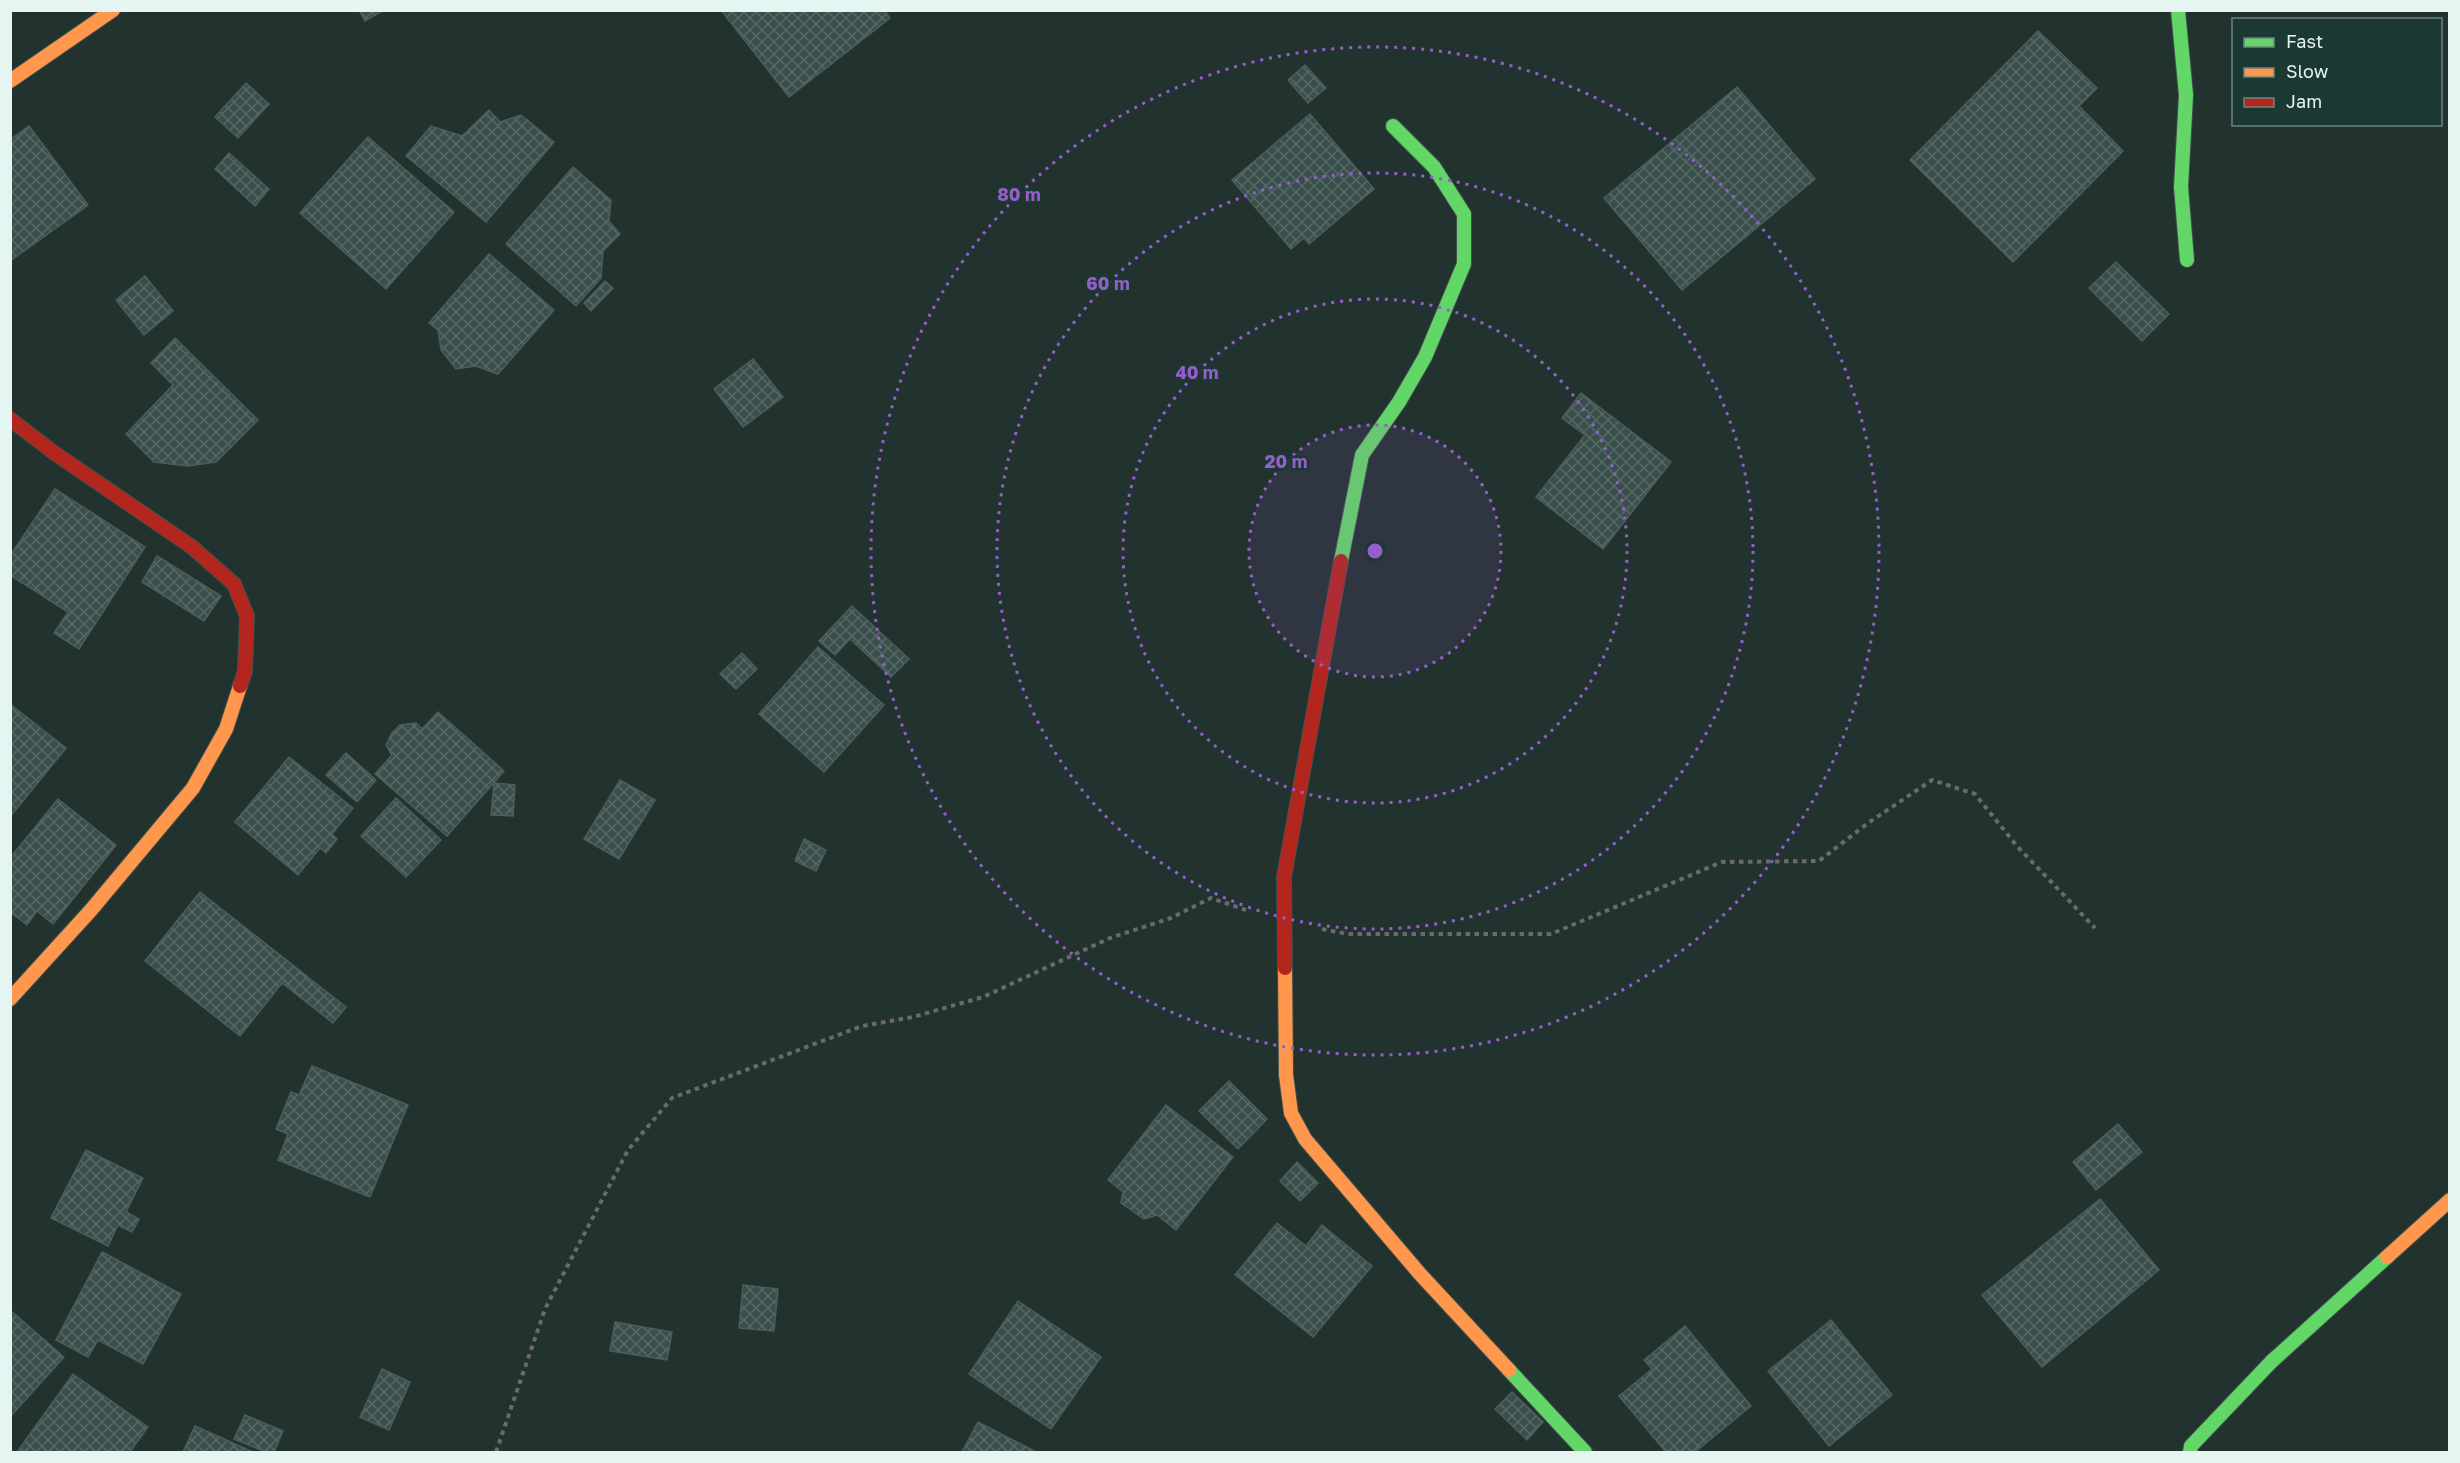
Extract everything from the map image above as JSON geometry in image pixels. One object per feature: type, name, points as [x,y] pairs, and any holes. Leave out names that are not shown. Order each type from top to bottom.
[{"type":"street","points":[[10,81],[113,10]]},
{"type":"street","points":[[2178,10],[2186,95],[2181,187],[2187,260]]},
{"type":"street","points":[[1393,126],[1434,167],[1464,214],[1464,264],[1425,357],[1400,402],[1362,455],[1284,877],[1286,1075],[1291,1113],[1305,1139],[1420,1274],[1585,1452]]},
{"type":"street","points":[[10,418],[53,452],[192,547],[234,584],[247,616],[245,671],[226,729],[193,788],[91,910],[10,999]]},
{"type":"street","points":[[2190,1452],[2191,1446],[2271,1362],[2450,1200]]},
{"type":"path","points":[[496,1452],[545,1309],[628,1150],[672,1098],[862,1026],[913,1017],[983,996],[1110,938],[1171,918],[1211,898],[1284,923],[1348,934],[1551,934],[1722,862],[1819,861],[1868,823],[1932,780],[1975,794],[2017,846],[2095,928]]},
{"type":"building","points":[[359,10],[384,10],[365,21]]},
{"type":"building","points":[[721,10],[884,10],[890,18],[789,97]]},
{"type":"building","points":[[2038,31],[2097,88],[2079,106],[2123,151],[2013,262],[1910,160]]},
{"type":"building","points":[[1305,65],[1326,88],[1308,103],[1288,80]]},
{"type":"building","points":[[246,83],[269,104],[238,138],[215,117]]},
{"type":"building","points":[[1737,87],[1815,179],[1682,290],[1604,198]]},
{"type":"building","points":[[489,110],[500,122],[521,115],[554,142],[486,222],[406,156],[431,126],[462,136]]},
{"type":"building","points":[[1310,114],[1374,189],[1309,244],[1304,238],[1291,249],[1232,180]]},
{"type":"building","points":[[29,126],[88,205],[10,261],[10,140]]},
{"type":"building","points":[[368,137],[454,212],[386,289],[300,213]]},
{"type":"building","points":[[229,153],[269,189],[255,206],[215,169]]},
{"type":"building","points":[[573,167],[611,200],[609,221],[620,234],[603,251],[601,278],[576,306],[506,244]]},
{"type":"building","points":[[489,254],[554,310],[498,374],[476,366],[456,369],[441,350],[438,330],[429,323]]},
{"type":"building","points":[[2116,262],[2169,314],[2142,341],[2089,288]]},
{"type":"building","points":[[145,276],[173,311],[144,335],[116,300]]},
{"type":"building","points":[[605,281],[613,288],[591,311],[584,303]]},
{"type":"building","points":[[175,338],[258,420],[216,462],[188,466],[154,462],[126,434],[173,385],[151,363]]},
{"type":"building","points":[[753,359],[783,397],[743,427],[714,389]]},
{"type":"building","points":[[1581,393],[1671,462],[1603,549],[1536,497],[1585,435],[1562,418]]},
{"type":"building","points":[[55,489],[145,547],[79,649],[54,633],[68,612],[10,575],[10,556]]},
{"type":"building","points":[[157,556],[221,596],[204,621],[142,582]]},
{"type":"building","points":[[852,606],[909,659],[891,677],[850,639],[835,655],[819,641]]},
{"type":"building","points":[[818,647],[884,705],[824,772],[759,714]]},
{"type":"building","points":[[742,653],[757,669],[736,689],[720,674]]},
{"type":"building","points":[[10,704],[66,748],[10,817]]},
{"type":"building","points":[[438,712],[504,771],[447,836],[375,774],[392,755],[386,745],[392,733],[400,725],[416,723],[422,729]]},
{"type":"building","points":[[346,753],[376,780],[357,802],[326,775]]},
{"type":"building","points":[[289,757],[353,808],[332,834],[337,839],[326,853],[320,848],[298,875],[235,822]]},
{"type":"building","points":[[620,780],[655,800],[619,859],[584,839]]},
{"type":"building","points":[[494,783],[515,785],[513,816],[491,815]]},
{"type":"building","points":[[396,798],[441,840],[406,877],[361,836]]},
{"type":"building","points":[[58,799],[116,845],[53,924],[37,911],[27,925],[10,912],[10,894],[13,892],[10,890],[10,858]]},
{"type":"building","points":[[804,839],[826,850],[816,871],[795,861]]},
{"type":"building","points":[[200,892],[346,1007],[333,1023],[282,983],[240,1036],[145,961]]},
{"type":"building","points":[[312,1066],[408,1105],[370,1197],[278,1160],[288,1134],[276,1129],[291,1092],[299,1095]]},
{"type":"building","points":[[1229,1081],[1267,1119],[1238,1149],[1199,1111]]},
{"type":"building","points":[[1166,1105],[1233,1157],[1176,1230],[1157,1215],[1144,1219],[1121,1203],[1123,1192],[1108,1180]]},
{"type":"building","points":[[2118,1124],[2142,1152],[2096,1190],[2073,1162]]},
{"type":"building","points":[[86,1150],[143,1178],[126,1212],[139,1219],[132,1232],[118,1225],[108,1246],[51,1218]]},
{"type":"building","points":[[1297,1162],[1318,1183],[1300,1201],[1280,1181]]},
{"type":"building","points":[[2100,1199],[2159,1270],[2042,1367],[1982,1295]]},
{"type":"building","points":[[1277,1223],[1306,1246],[1322,1225],[1372,1266],[1313,1337],[1235,1275]]},
{"type":"building","points":[[102,1252],[181,1294],[143,1364],[98,1340],[88,1357],[56,1340]]},
{"type":"building","points":[[743,1285],[778,1289],[774,1331],[739,1328]]},
{"type":"building","points":[[1018,1301],[1101,1357],[1051,1429],[969,1374]]},
{"type":"building","points":[[10,1310],[64,1357],[11,1416],[10,1415]]},
{"type":"building","points":[[1831,1320],[1892,1395],[1829,1446],[1768,1371]]},
{"type":"building","points":[[615,1322],[672,1332],[667,1360],[610,1351]]},
{"type":"building","points":[[1685,1326],[1751,1406],[1695,1452],[1666,1452],[1619,1396],[1652,1369],[1644,1360]]},
{"type":"building","points":[[382,1369],[410,1382],[389,1430],[360,1417]]},
{"type":"building","points":[[73,1374],[148,1427],[130,1452],[17,1452]]},
{"type":"building","points":[[1512,1392],[1543,1422],[1527,1440],[1495,1409]]},
{"type":"building","points":[[245,1415],[283,1431],[274,1452],[266,1452],[234,1439]]},
{"type":"building","points":[[978,1422],[1036,1452],[962,1452]]},
{"type":"building","points":[[195,1426],[253,1452],[183,1452]]},
{"type":"traffic: fast","points":[[2178,10],[2186,95],[2181,187],[2187,260]]},
{"type":"traffic: fast","points":[[1341,561],[1362,455],[1399,402],[1425,357],[1464,264],[1464,214],[1434,167],[1393,126]]},
{"type":"traffic: fast","points":[[2190,1452],[2191,1446],[2271,1362],[2387,1257]]},
{"type":"traffic: fast","points":[[1509,1370],[1585,1452]]},
{"type":"traffic: slow","points":[[10,81],[113,10]]},
{"type":"traffic: slow","points":[[10,999],[91,910],[193,788],[226,729],[240,686]]},
{"type":"traffic: slow","points":[[1285,968],[1286,1075],[1291,1113],[1305,1139],[1420,1274],[1509,1370]]},
{"type":"traffic: slow","points":[[2387,1257],[2450,1200]]},
{"type":"traffic: jam","points":[[10,419],[53,452],[192,547],[234,584],[247,616],[245,671],[240,686]]},
{"type":"traffic: jam","points":[[1285,968],[1284,877],[1341,561]]}]
